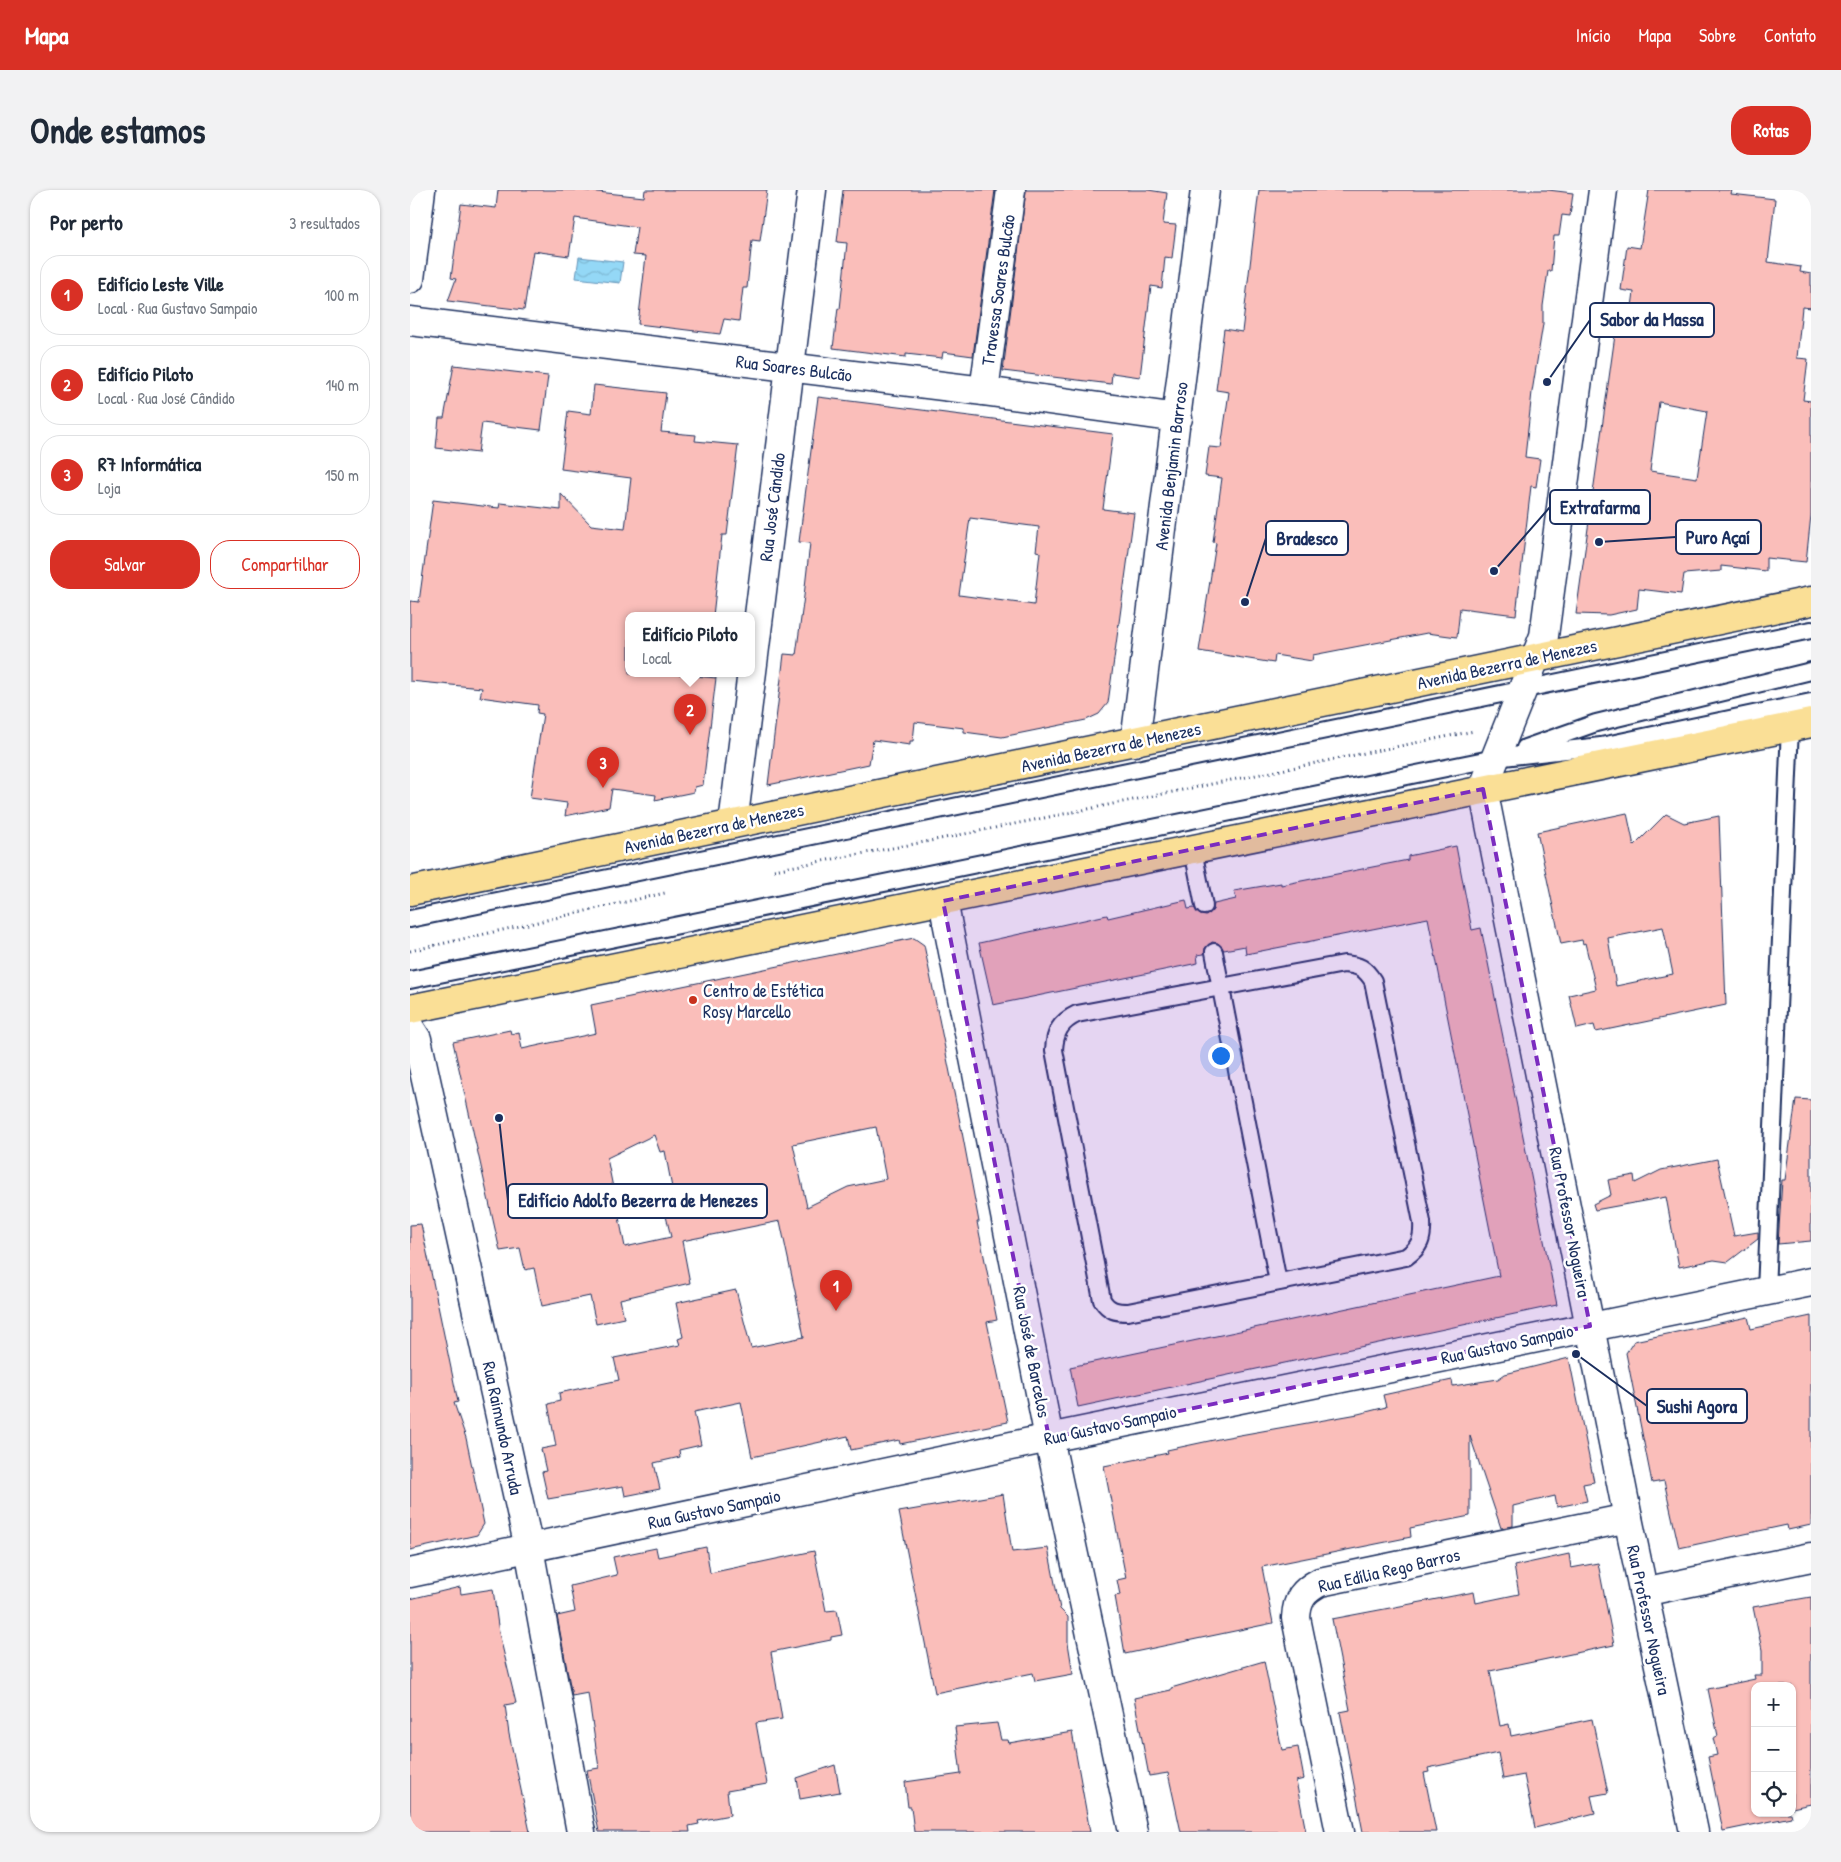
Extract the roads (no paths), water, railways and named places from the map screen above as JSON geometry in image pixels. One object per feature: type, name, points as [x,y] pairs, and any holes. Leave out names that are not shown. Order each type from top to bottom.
[{"type":"main road","name":"Avenida Bezerra de Menezes","points":[[410,890],[1811,602]]},
{"type":"main road","points":[[410,1009],[1800,725]]},
{"type":"street","points":[[410,279],[422,190]]},
{"type":"street","name":"Rua José Cândido","points":[[755,642],[788,368],[812,190]]},
{"type":"street","name":"Travessa Soares Bulcão","points":[[984,390],[1011,190]]},
{"type":"street","name":"Avenida Benjamin Barroso","points":[[1135,742],[1178,418],[1205,190]]},
{"type":"street","points":[[1483,789],[1544,636],[1603,190]]},
{"type":"street","name":"Rua Soares Bulcão","points":[[410,321],[788,368],[984,390],[1178,418]]},
{"type":"street","name":"Rua José Cândido","points":[[733,824],[751,677]]},
{"type":"street","name":"Rua Professor Nogueira","points":[[1483,789],[1628,1518],[1694,1832]]},
{"type":"street","name":"Rua José de Barcelos","points":[[943,901],[1049,1438],[1132,1832]]},
{"type":"street","name":"Rua Raimundo Arruda","points":[[410,1028],[417,1039],[529,1548],[581,1832]]},
{"type":"street","name":"Rua Gustavo Sampaio","points":[[410,1573],[1049,1438],[1811,1282]]},
{"type":"street","name":"Rua Edília Rego Barros","points":[[1340,1832],[1296,1618],[1297,1603],[1306,1590],[1320,1582],[1628,1518]]},
{"type":"street","points":[[1643,1592],[1811,1557]]},
{"type":"lane","name":"Avenida Bezerra de Menezes","points":[[410,919],[1811,630]]},
{"type":"lane","points":[[1495,758],[1596,724],[1811,671]]},
{"type":"lane","points":[[410,980],[1495,758],[1601,746],[1811,702]]},
{"type":"lane","points":[[1766,1291],[1800,725]]},
{"type":"lane","points":[[1193,850],[1204,906]]},
{"type":"lane","points":[[1214,952],[1278,1282]]},
{"type":"lane","points":[[1344,964],[1358,965],[1367,971],[1373,981],[1422,1222],[1423,1237],[1417,1249],[1406,1257],[1128,1312],[1116,1312],[1107,1308],[1102,1300],[1089,1242],[1054,1050],[1055,1035],[1064,1020],[1077,1014],[1220,988],[1344,964]]},
{"type":"water","points":[[579,257],[623,262],[620,283],[576,278]]},
{"type":"place","name":"Sabor da Massa","points":[[1547,382]]},
{"type":"place","name":"Puro Açaí","points":[[1599,542]]},
{"type":"place","name":"Extrafarma","points":[[1494,571]]},
{"type":"place","name":"Bradesco","points":[[1245,602]]},
{"type":"place","name":"Edifício Piloto","points":[[690,735]]},
{"type":"place","name":"R7 Informática","points":[[603,788]]},
{"type":"place","name":"Centro de Estética Rosy Marcello","points":[[693,1000]]},
{"type":"place","name":"Edifício Adolfo Bezerra de Menezes","points":[[499,1118]]},
{"type":"place","name":"Edifício Leste Ville","points":[[836,1311]]},
{"type":"place","name":"Sushi Agora","points":[[1576,1354]]}]
